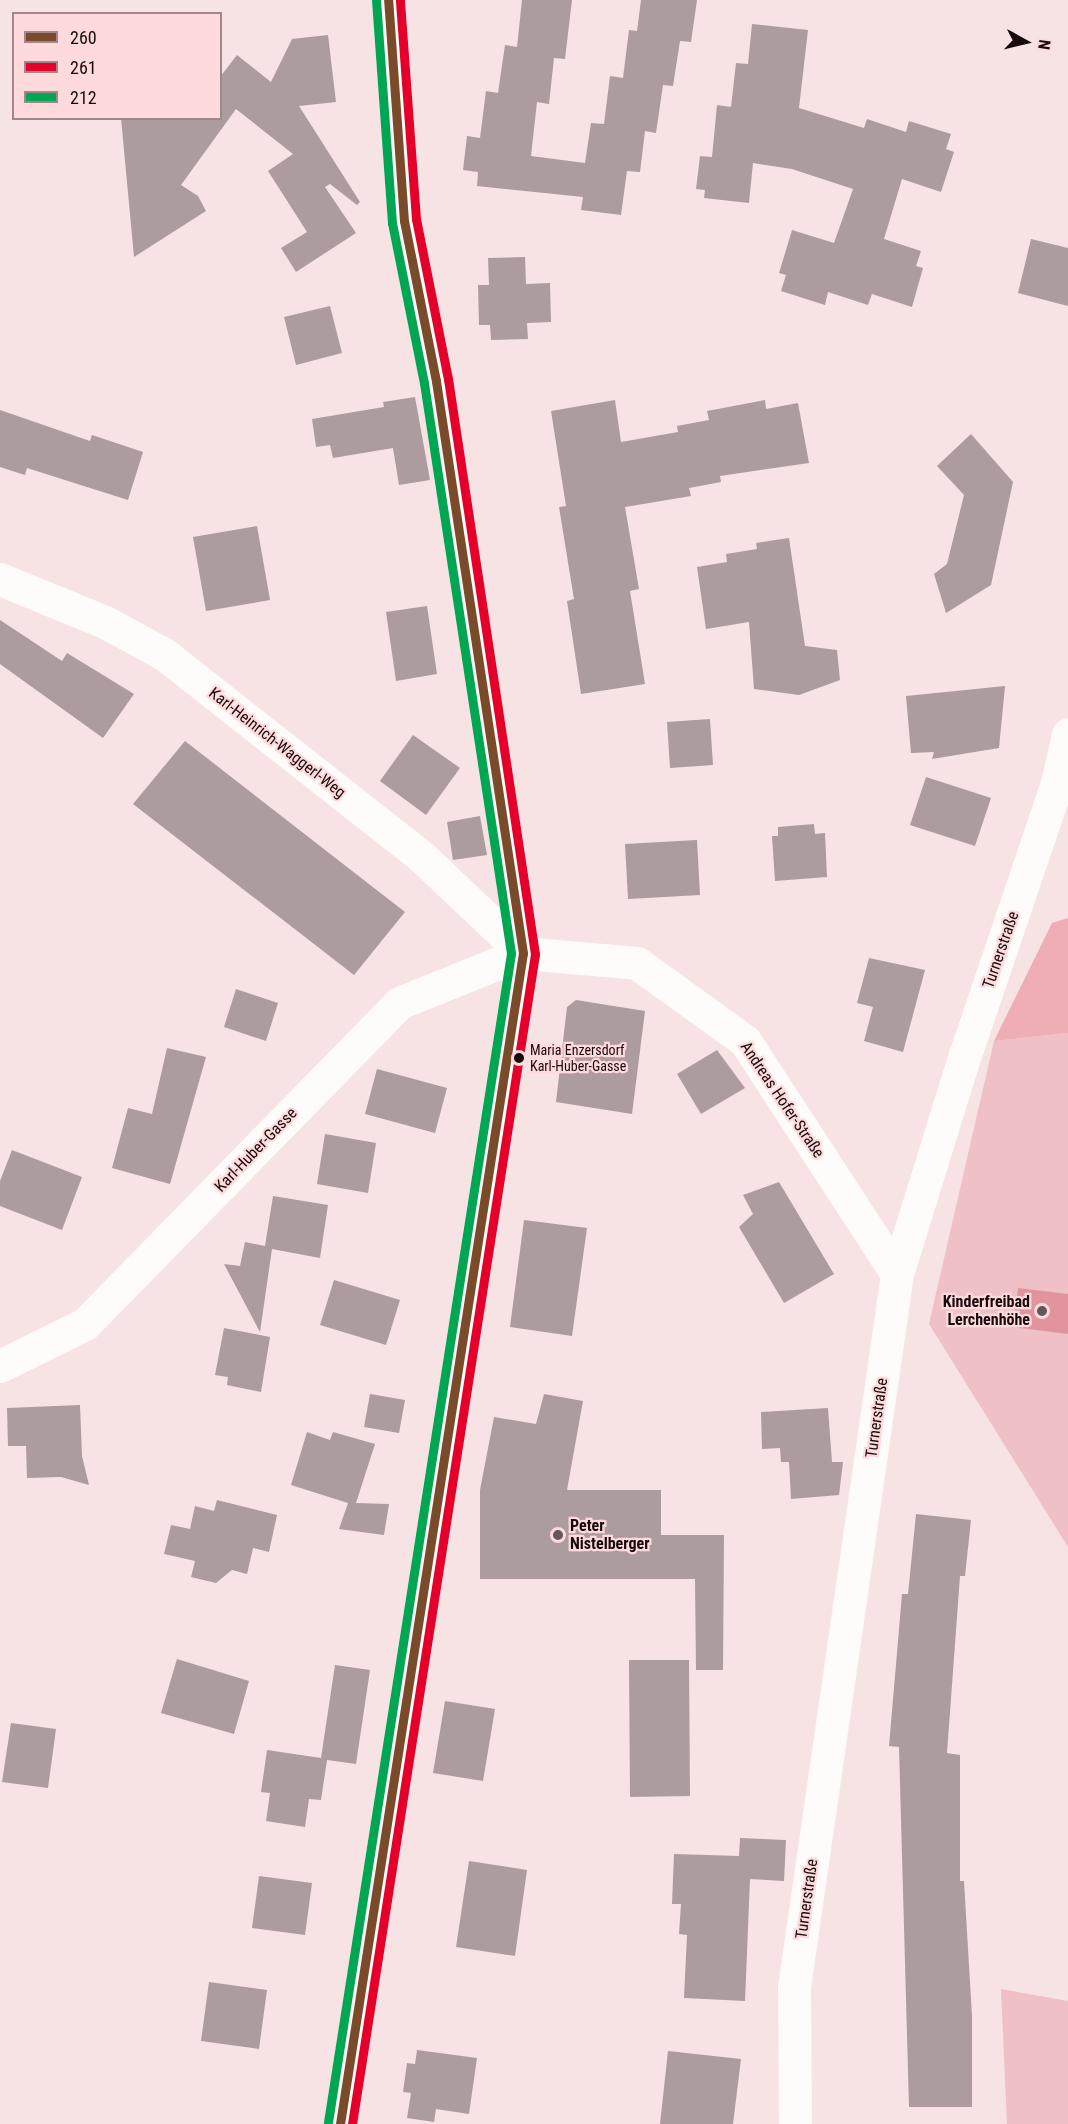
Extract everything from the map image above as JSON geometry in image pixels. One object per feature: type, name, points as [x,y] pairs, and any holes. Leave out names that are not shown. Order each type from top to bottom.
[{"type":"street","points":[[340,2124],[523,953],[436,381],[404,221],[388,0]]},
{"type":"street","name":"Karl-Heinrich-Waggerl-Weg","points":[[0,579],[105,622],[164,654],[423,858],[523,953]]},
{"type":"street","name":"Turnerstraße","points":[[795,2124],[794,1987],[897,1274],[964,1055],[1058,783],[1068,734]]},
{"type":"street","name":"Andreas Hofer-Straße","points":[[523,953],[637,963],[745,1041],[897,1274]]},
{"type":"street","name":"Karl-Huber-Gasse","points":[[0,1366],[85,1324],[399,1003],[523,953]]},
{"type":"shaded area","points":[[1068,918],[1068,1033],[994,1041],[1052,923]]},
{"type":"shaded area","points":[[1068,1033],[1068,1547],[929,1324],[994,1041]]},
{"type":"shaded area","name":"Kinderfreibad Lerchenhöhe","points":[[1018,1288],[1068,1294],[1068,1334],[1013,1327]]},
{"type":"shaded area","points":[[1001,1989],[1068,2001],[1068,2124],[1007,2124]]},
{"type":"building","points":[[522,0],[572,0],[565,59],[554,58],[549,104],[537,102],[531,156],[585,163],[591,123],[604,124],[610,76],[623,78],[629,30],[637,31],[641,0],[697,0],[691,42],[680,41],[673,86],[663,85],[656,133],[645,131],[640,172],[627,171],[621,215],[581,210],[583,197],[477,186],[478,172],[463,170],[467,136],[480,138],[486,91],[498,93],[505,45],[517,47]]},
{"type":"building","points":[[752,24],[808,30],[799,108],[864,128],[867,119],[906,132],[909,121],[951,134],[946,149],[954,152],[941,192],[902,179],[884,239],[921,251],[916,266],[923,268],[912,307],[872,294],[868,305],[828,292],[825,305],[781,291],[786,275],[779,273],[792,230],[834,243],[853,189],[792,169],[753,163],[749,203],[704,198],[705,190],[696,189],[700,156],[712,157],[717,105],[731,107],[736,63],[748,64]]},
{"type":"building","points":[[328,35],[336,102],[299,106],[360,202],[357,205],[330,184],[325,187],[356,233],[296,272],[281,248],[307,232],[268,171],[293,154],[236,109],[181,185],[198,196],[206,211],[134,257],[121,120],[222,120],[222,74],[237,55],[271,82],[292,39]]},
{"type":"building","points":[[1031,239],[1068,248],[1068,306],[1018,293]]},
{"type":"building","points":[[525,257],[526,284],[550,283],[551,322],[527,323],[528,339],[491,340],[490,325],[479,325],[478,285],[489,285],[488,258]]},
{"type":"building","points":[[330,306],[342,353],[296,365],[284,317]]},
{"type":"building","points":[[415,397],[430,480],[399,485],[393,448],[333,458],[330,445],[316,447],[312,419],[384,407],[383,402]]},
{"type":"building","points":[[615,400],[621,442],[678,432],[677,426],[709,420],[707,411],[765,400],[766,409],[798,403],[809,463],[720,476],[721,482],[689,488],[691,496],[625,507],[639,589],[630,591],[645,684],[581,694],[567,601],[574,599],[559,507],[566,506],[551,411]]},
{"type":"building","points":[[0,410],[90,441],[92,435],[143,452],[128,500],[27,468],[25,475],[0,467]]},
{"type":"building","points":[[971,434],[1013,482],[991,585],[946,613],[934,574],[947,564],[964,495],[937,466]]},
{"type":"building","points":[[257,526],[270,600],[206,611],[193,537]]},
{"type":"building","points":[[789,538],[805,646],[837,650],[840,680],[799,695],[754,689],[749,622],[706,629],[697,567],[727,562],[726,554],[757,549],[756,543]]},
{"type":"building","points":[[427,606],[437,674],[396,681],[386,612]]},
{"type":"building","points":[[0,620],[62,661],[67,653],[134,694],[103,738],[0,664]]},
{"type":"building","points":[[1005,686],[999,748],[932,759],[934,752],[911,753],[906,696]]},
{"type":"building","points":[[710,719],[713,765],[670,768],[667,722]]},
{"type":"building","points":[[413,735],[460,768],[426,815],[380,781]]},
{"type":"building","points":[[185,741],[405,912],[354,975],[133,804]]},
{"type":"building","points":[[926,777],[991,798],[975,846],[910,825]]},
{"type":"building","points":[[480,816],[487,855],[453,860],[447,822]]},
{"type":"building","points":[[814,824],[815,834],[825,833],[827,877],[775,881],[772,836],[778,836],[778,827]]},
{"type":"building","points":[[697,840],[700,895],[628,899],[625,844]]},
{"type":"building","points":[[869,958],[925,970],[903,1052],[864,1041],[873,1007],[857,1003]]},
{"type":"building","points":[[236,989],[278,1003],[266,1041],[224,1027]]},
{"type":"building","points":[[576,1000],[645,1011],[632,1114],[556,1102],[567,1007]]},
{"type":"building","points":[[167,1048],[206,1057],[170,1184],[112,1168],[128,1108],[152,1114]]},
{"type":"building","points":[[717,1050],[745,1088],[701,1114],[677,1074]]},
{"type":"building","points":[[377,1069],[447,1088],[435,1133],[365,1114]]},
{"type":"building","points":[[325,1134],[376,1143],[368,1193],[317,1184]]},
{"type":"building","points":[[12,1150],[82,1177],[62,1230],[0,1206],[0,1181]]},
{"type":"building","points":[[779,1182],[834,1274],[784,1303],[739,1227],[753,1214],[743,1195]]},
{"type":"building","points":[[273,1196],[328,1205],[320,1258],[272,1249],[260,1332],[224,1264],[240,1266],[245,1242],[265,1246]]},
{"type":"building","points":[[524,1220],[587,1228],[572,1336],[510,1327]]},
{"type":"building","points":[[334,1280],[400,1300],[386,1345],[320,1325]]},
{"type":"building","points":[[224,1328],[270,1337],[261,1392],[227,1385],[228,1377],[215,1375]]},
{"type":"building","points":[[370,1394],[405,1400],[399,1433],[364,1427]]},
{"type":"building","points":[[544,1394],[583,1401],[567,1490],[661,1490],[661,1535],[724,1535],[723,1670],[696,1670],[695,1579],[480,1579],[480,1490],[494,1417],[536,1424]]},
{"type":"building","points":[[80,1405],[82,1456],[89,1485],[61,1477],[27,1478],[26,1446],[8,1446],[7,1408]]},
{"type":"building","points":[[828,1408],[832,1462],[843,1462],[839,1495],[791,1499],[789,1462],[781,1462],[780,1448],[762,1449],[761,1412]]},
{"type":"building","points":[[307,1432],[330,1440],[333,1432],[375,1444],[356,1503],[389,1504],[384,1535],[339,1529],[348,1503],[291,1485]]},
{"type":"building","points":[[217,1500],[277,1515],[269,1552],[253,1548],[247,1574],[232,1570],[216,1583],[191,1577],[195,1561],[164,1554],[171,1525],[190,1529],[195,1506],[214,1511]]},
{"type":"building","points":[[916,1514],[971,1520],[965,1576],[960,1576],[947,1753],[960,1755],[960,1881],[964,1881],[972,2016],[972,2107],[909,2107],[899,1747],[889,1746],[902,1594],[908,1594]]},
{"type":"building","points":[[177,1659],[249,1681],[234,1734],[161,1713]]},
{"type":"building","points":[[629,1660],[689,1660],[690,1796],[630,1797]]},
{"type":"building","points":[[335,1665],[370,1670],[356,1764],[327,1760],[321,1800],[309,1799],[305,1827],[266,1821],[270,1793],[261,1792],[267,1750],[321,1758]]},
{"type":"building","points":[[445,1701],[495,1709],[483,1781],[433,1773]]},
{"type":"building","points":[[11,1723],[56,1729],[48,1788],[2,1782]]},
{"type":"building","points":[[740,1838],[786,1840],[784,1881],[750,1879],[745,2001],[684,1998],[687,1935],[679,1934],[681,1904],[672,1904],[674,1854],[739,1856]]},
{"type":"building","points":[[469,1861],[527,1870],[515,1956],[456,1947]]},
{"type":"building","points":[[259,1876],[312,1883],[305,1935],[252,1928]]},
{"type":"building","points":[[209,1982],[267,1990],[259,2049],[201,2041]]},
{"type":"building","points":[[417,2050],[477,2058],[469,2114],[436,2109],[434,2122],[407,2118],[411,2093],[403,2092],[407,2063],[415,2064]]},
{"type":"building","points":[[668,2051],[741,2059],[733,2124],[660,2124]]},
{"type":"transit line","name":"260","points":[[340,2124],[523,953],[436,381],[404,221],[388,0]]},
{"type":"transit line","name":"261","points":[[352,2124],[535,954],[448,379],[416,219],[400,0]]},
{"type":"transit line","name":"212","points":[[328,2122],[511,953],[424,383],[392,223],[376,1]]},
{"type":"place","name":"Maria Enzersdorf Karl-Huber-Gasse","points":[[519,1058]]},
{"type":"place","name":"Kinderfreibad Lerchenhöhe","points":[[1042,1311]]},
{"type":"place","name":"Peter Nistelberger","points":[[558,1535]]}]
